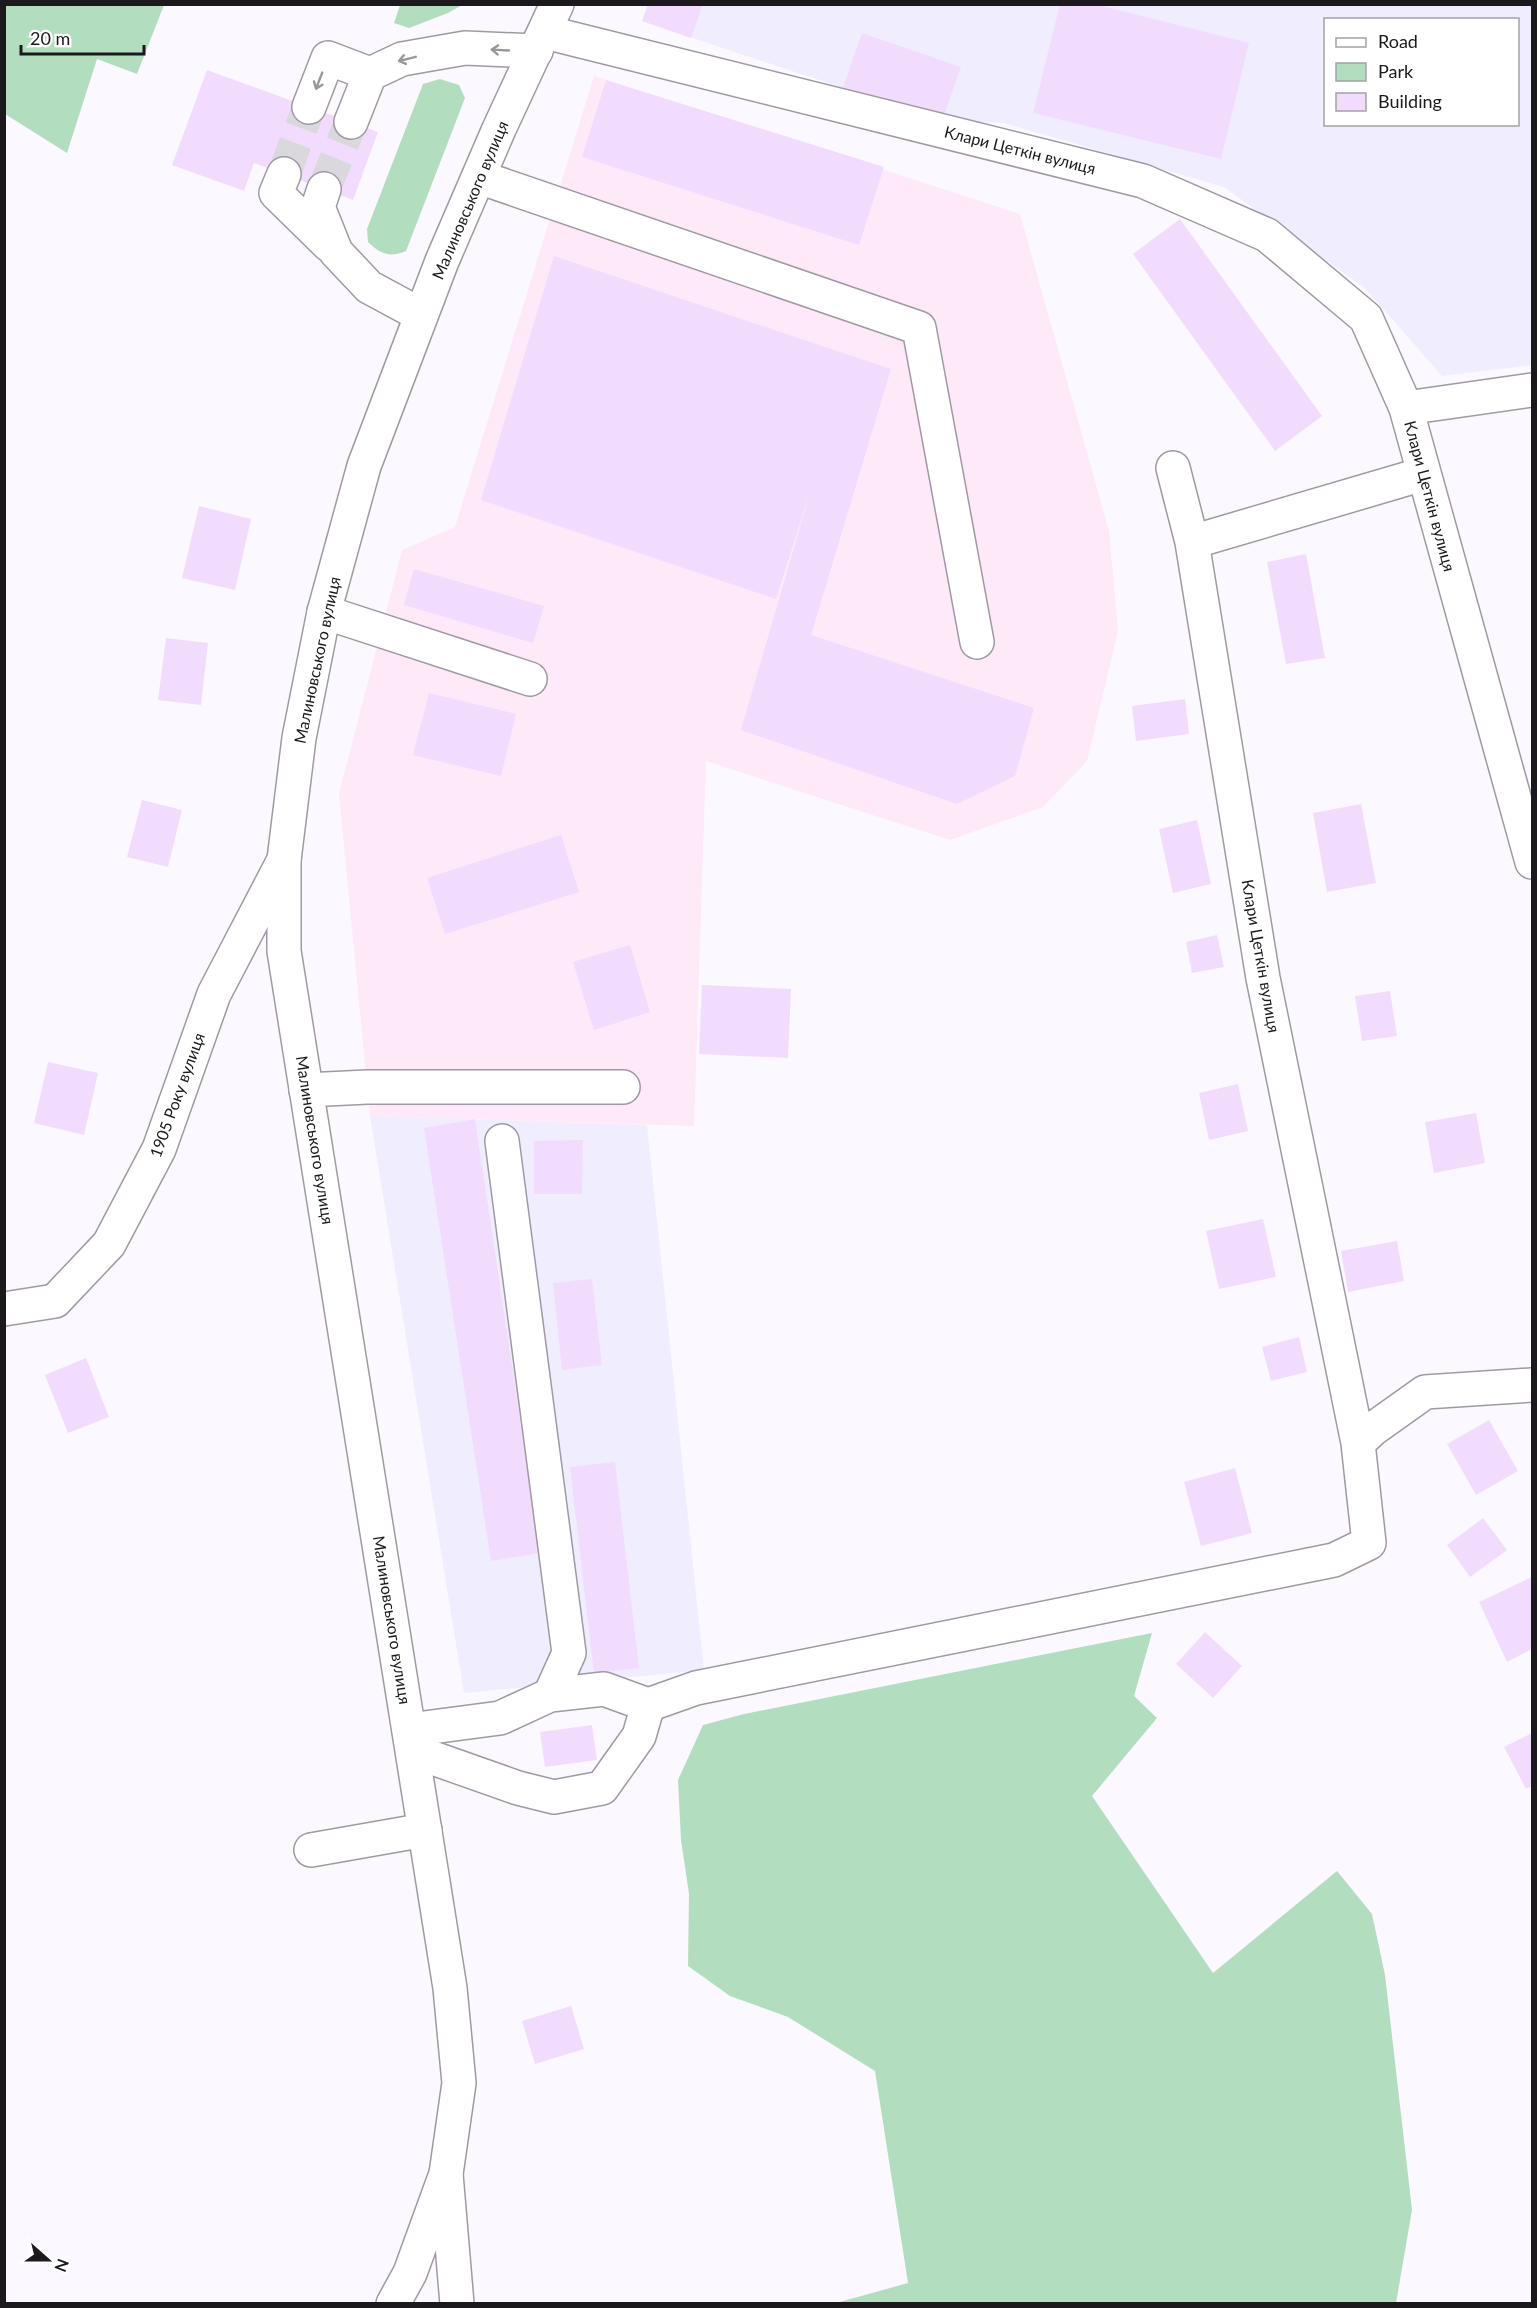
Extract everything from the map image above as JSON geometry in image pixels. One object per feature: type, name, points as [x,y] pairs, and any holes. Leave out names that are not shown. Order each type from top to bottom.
[{"type":"street","name":"Клари Цеткін вулиця","points":[[370,74],[402,59],[465,48],[546,29],[1143,181],[1267,235],[1366,318],[1406,408],[1533,862]]},
{"type":"street","name":"Малиновського вулиця","points":[[393,2304],[410,2272],[446,2174],[459,2083],[450,1988],[284,951],[284,860],[299,738],[324,612],[364,465],[421,315],[479,177],[546,29]]},
{"type":"street","points":[[309,107],[328,58],[370,74],[351,122]]},
{"type":"street","points":[[284,174],[276,194],[369,287],[421,315]]},
{"type":"street","points":[[479,177],[556,201],[919,328],[977,642]]},
{"type":"street","points":[[324,189],[318,207],[336,252]]},
{"type":"street","name":"Клари Цеткін вулиця","points":[[1406,408],[1533,390]]},
{"type":"street","name":"Клари Цеткін вулиця","points":[[648,1705],[696,1688],[1334,1560],[1369,1543],[1358,1443],[1263,978],[1192,542],[1173,468]]},
{"type":"street","points":[[1192,542],[1423,474]]},
{"type":"street","points":[[324,612],[530,679]]},
{"type":"street","name":"1905 Року вулиця","points":[[4,1309],[55,1301],[110,1244],[159,1149],[214,994],[284,860]]},
{"type":"street","points":[[306,1090],[367,1087],[623,1087]]},
{"type":"street","points":[[502,1141],[569,1653],[550,1695]]},
{"type":"street","points":[[1358,1443],[1373,1429],[1425,1392],[1533,1385]]},
{"type":"street","points":[[604,1689],[648,1705],[639,1736],[602,1788],[554,1797],[518,1788],[411,1740],[500,1718],[550,1695],[604,1689]]},
{"type":"street","points":[[312,1850],[425,1830]]},
{"type":"street","points":[[446,2174],[457,2304]]},
{"type":"shaded area","points":[[648,4],[1532,5],[1532,365],[1442,376],[1365,288],[1224,187],[1004,123],[942,121],[642,21]]},
{"type":"shaded area","points":[[594,76],[1020,214],[1109,531],[1118,631],[1087,761],[1043,807],[950,840],[706,761],[694,1126],[370,1116],[339,794],[402,550],[455,527]]},
{"type":"shaded area","points":[[370,1116],[647,1125],[704,1670],[464,1693]]},
{"type":"green space","points":[[400,4],[462,5],[409,28],[394,23]]},
{"type":"green space","points":[[4,5],[164,5],[137,74],[97,59],[67,153],[5,114]]},
{"type":"green space","points":[[440,79],[459,85],[465,98],[406,251],[386,254],[368,242],[367,229],[423,84]]},
{"type":"green space","points":[[1152,1633],[1134,1696],[1157,1718],[1092,1796],[1213,1973],[1337,1871],[1372,1914],[1385,1975],[1412,2210],[1396,2303],[836,2303],[908,2283],[875,2071],[788,2017],[730,1996],[688,1966],[689,1894],[681,1840],[678,1780],[703,1725],[744,1714]]},
{"type":"building","points":[[648,4],[703,4],[691,38],[642,21]]},
{"type":"building","points":[[1060,4],[1094,4],[1249,43],[1221,159],[1033,113]]},
{"type":"building","points":[[862,33],[961,67],[942,121],[843,87]]},
{"type":"building","points":[[207,70],[378,132],[353,200],[254,163],[244,191],[172,165]]},
{"type":"building","points":[[606,80],[884,167],[859,245],[582,157]]},
{"type":"building","points":[[1180,219],[1322,416],[1275,451],[1133,254]]},
{"type":"building","points":[[554,256],[891,369],[811,635],[1034,708],[1015,776],[957,804],[741,730],[811,489],[776,599],[481,500]]},
{"type":"building","points":[[199,506],[251,519],[235,590],[182,578]]},
{"type":"building","points":[[1306,554],[1325,658],[1286,664],[1267,562]]},
{"type":"building","points":[[414,569],[544,606],[533,643],[404,605]]},
{"type":"building","points":[[166,638],[208,643],[201,705],[158,700]]},
{"type":"building","points":[[429,693],[516,714],[501,776],[413,755]]},
{"type":"building","points":[[1185,699],[1189,734],[1136,741],[1132,706]]},
{"type":"building","points":[[142,800],[182,810],[168,867],[127,857]]},
{"type":"building","points":[[1361,804],[1376,883],[1327,892],[1313,813]]},
{"type":"building","points":[[1197,820],[1211,884],[1173,893],[1159,829]]},
{"type":"building","points":[[561,835],[579,892],[445,934],[427,878]]},
{"type":"building","points":[[1217,935],[1224,967],[1192,973],[1186,942]]},
{"type":"building","points":[[630,945],[650,1012],[594,1030],[573,962]]},
{"type":"building","points":[[702,985],[791,989],[788,1058],[699,1054]]},
{"type":"building","points":[[1390,991],[1397,1036],[1362,1041],[1355,996]]},
{"type":"building","points":[[48,1062],[98,1073],[84,1135],[34,1123]]},
{"type":"building","points":[[1238,1084],[1248,1131],[1209,1140],[1199,1093]]},
{"type":"building","points":[[1476,1113],[1485,1163],[1434,1173],[1425,1122]]},
{"type":"building","points":[[475,1119],[540,1553],[491,1561],[424,1128]]},
{"type":"building","points":[[583,1140],[582,1194],[534,1194],[534,1141]]},
{"type":"building","points":[[1263,1219],[1276,1277],[1219,1289],[1206,1231]]},
{"type":"building","points":[[1397,1241],[1404,1281],[1348,1292],[1341,1251]]},
{"type":"building","points":[[592,1279],[602,1365],[562,1370],[553,1283]]},
{"type":"building","points":[[1299,1337],[1307,1372],[1271,1381],[1262,1347]]},
{"type":"building","points":[[86,1358],[109,1417],[68,1433],[45,1375]]},
{"type":"building","points":[[1489,1420],[1518,1471],[1476,1495],[1447,1444]]},
{"type":"building","points":[[615,1462],[639,1668],[594,1673],[570,1467]]},
{"type":"building","points":[[1235,1468],[1252,1533],[1201,1546],[1184,1482]]},
{"type":"building","points":[[1483,1518],[1507,1550],[1470,1577],[1447,1545]]},
{"type":"building","points":[[1532,1577],[1532,1649],[1507,1662],[1479,1602]]},
{"type":"building","points":[[1205,1632],[1242,1666],[1213,1698],[1176,1664]]},
{"type":"building","points":[[592,1725],[597,1760],[545,1767],[540,1732]]},
{"type":"building","points":[[1532,1733],[1532,1786],[1526,1789],[1504,1747]]},
{"type":"building","points":[[571,2006],[584,2049],[535,2064],[522,2021]]},
{"type":"tunnel","points":[[284,174],[309,107]]},
{"type":"tunnel","points":[[324,189],[351,122]]}]
